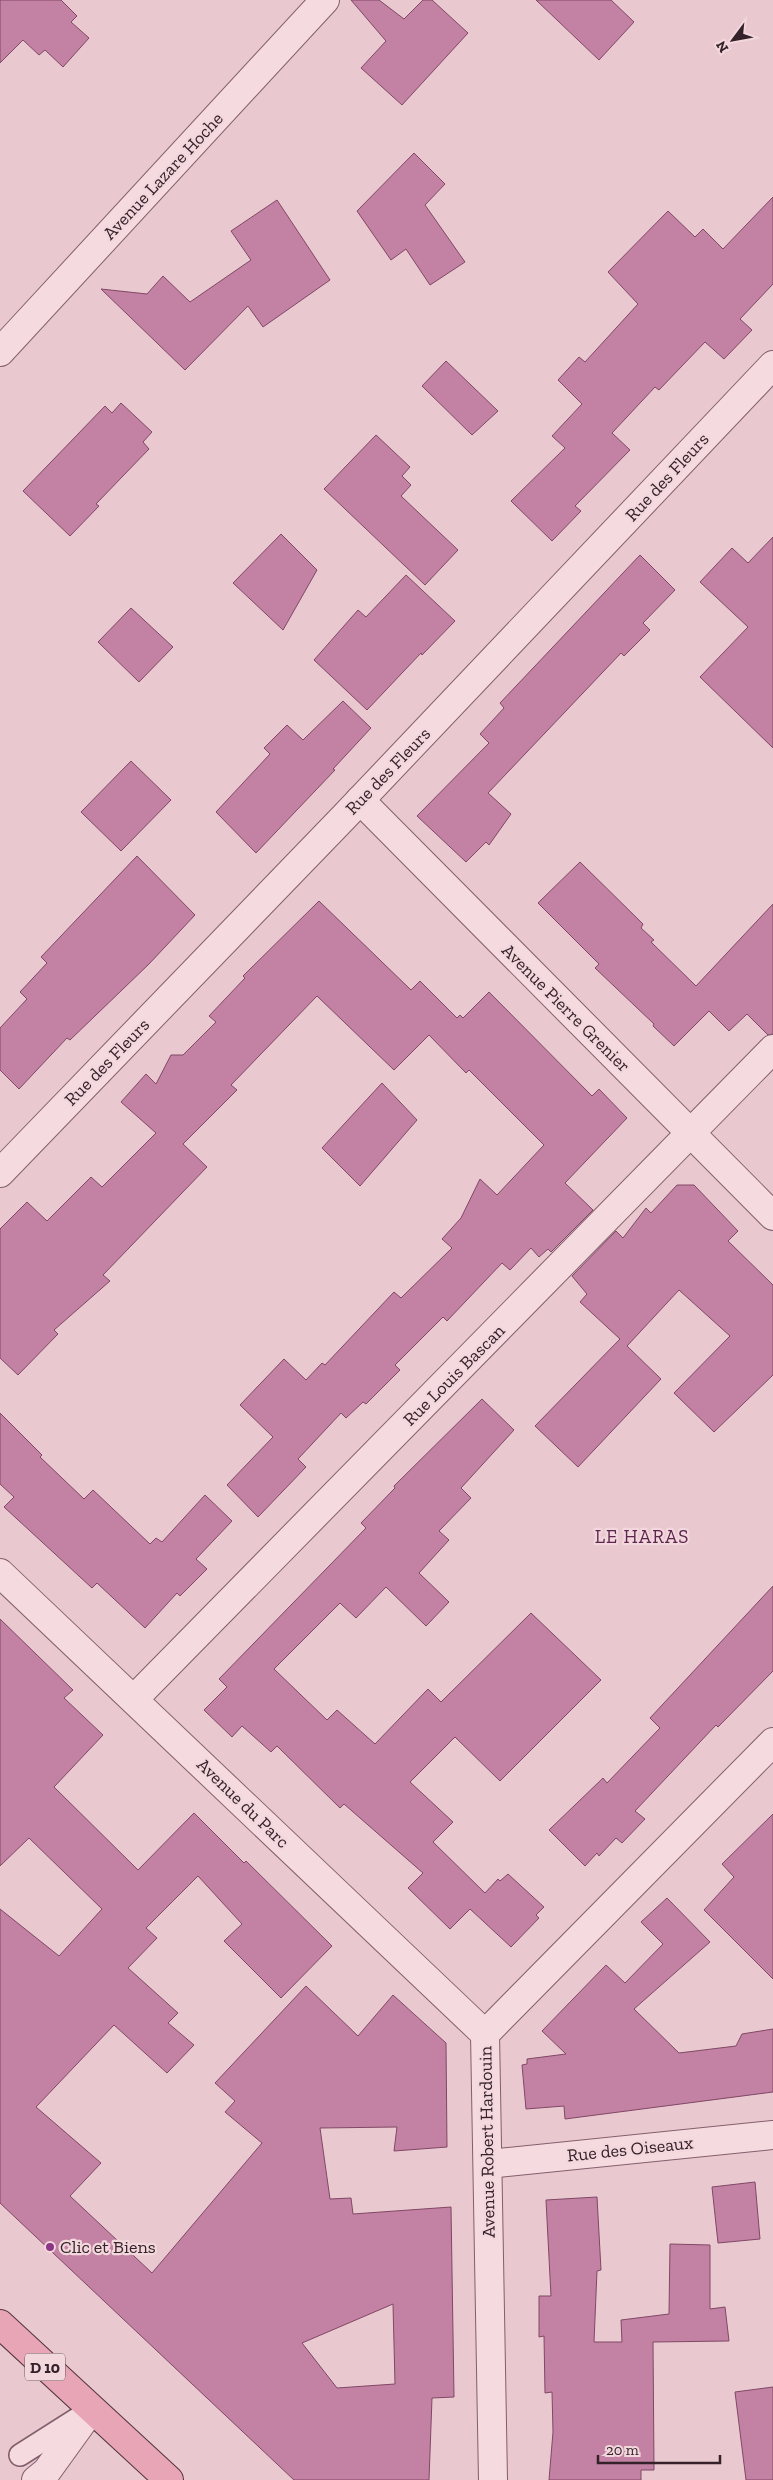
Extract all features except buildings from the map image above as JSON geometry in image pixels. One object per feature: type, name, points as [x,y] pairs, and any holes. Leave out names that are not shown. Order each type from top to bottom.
[{"type":"main road","name":"D 10","points":[[0,2324],[169,2480]]},
{"type":"street","name":"Avenue Lazare Hoche","points":[[0,352],[314,3]]},
{"type":"street","name":"Rue des Fleurs","points":[[0,1173],[360,800],[773,365]]},
{"type":"street","name":"Avenue Pierre Grenier","points":[[360,800],[773,1216]]},
{"type":"street","name":"Rue Louis Bascan","points":[[134,1699],[692,1134],[773,1049]]},
{"type":"street","name":"Avenue du Parc","points":[[0,1573],[485,2034]]},
{"type":"street","name":"Avenue Robert Hardouin","points":[[493,2480],[485,2034],[773,1742]]},
{"type":"street","name":"Rue des Oiseaux","points":[[488,2164],[773,2134]]},
{"type":"street","points":[[36,2480],[51,2466],[91,2410]]},
{"type":"lane","points":[[20,2455],[91,2410]]},
{"type":"place","name":"Clic et Biens","points":[[50,2247]]},
{"type":"district","name":"LE HARAS","points":[[642,1536]]}]
